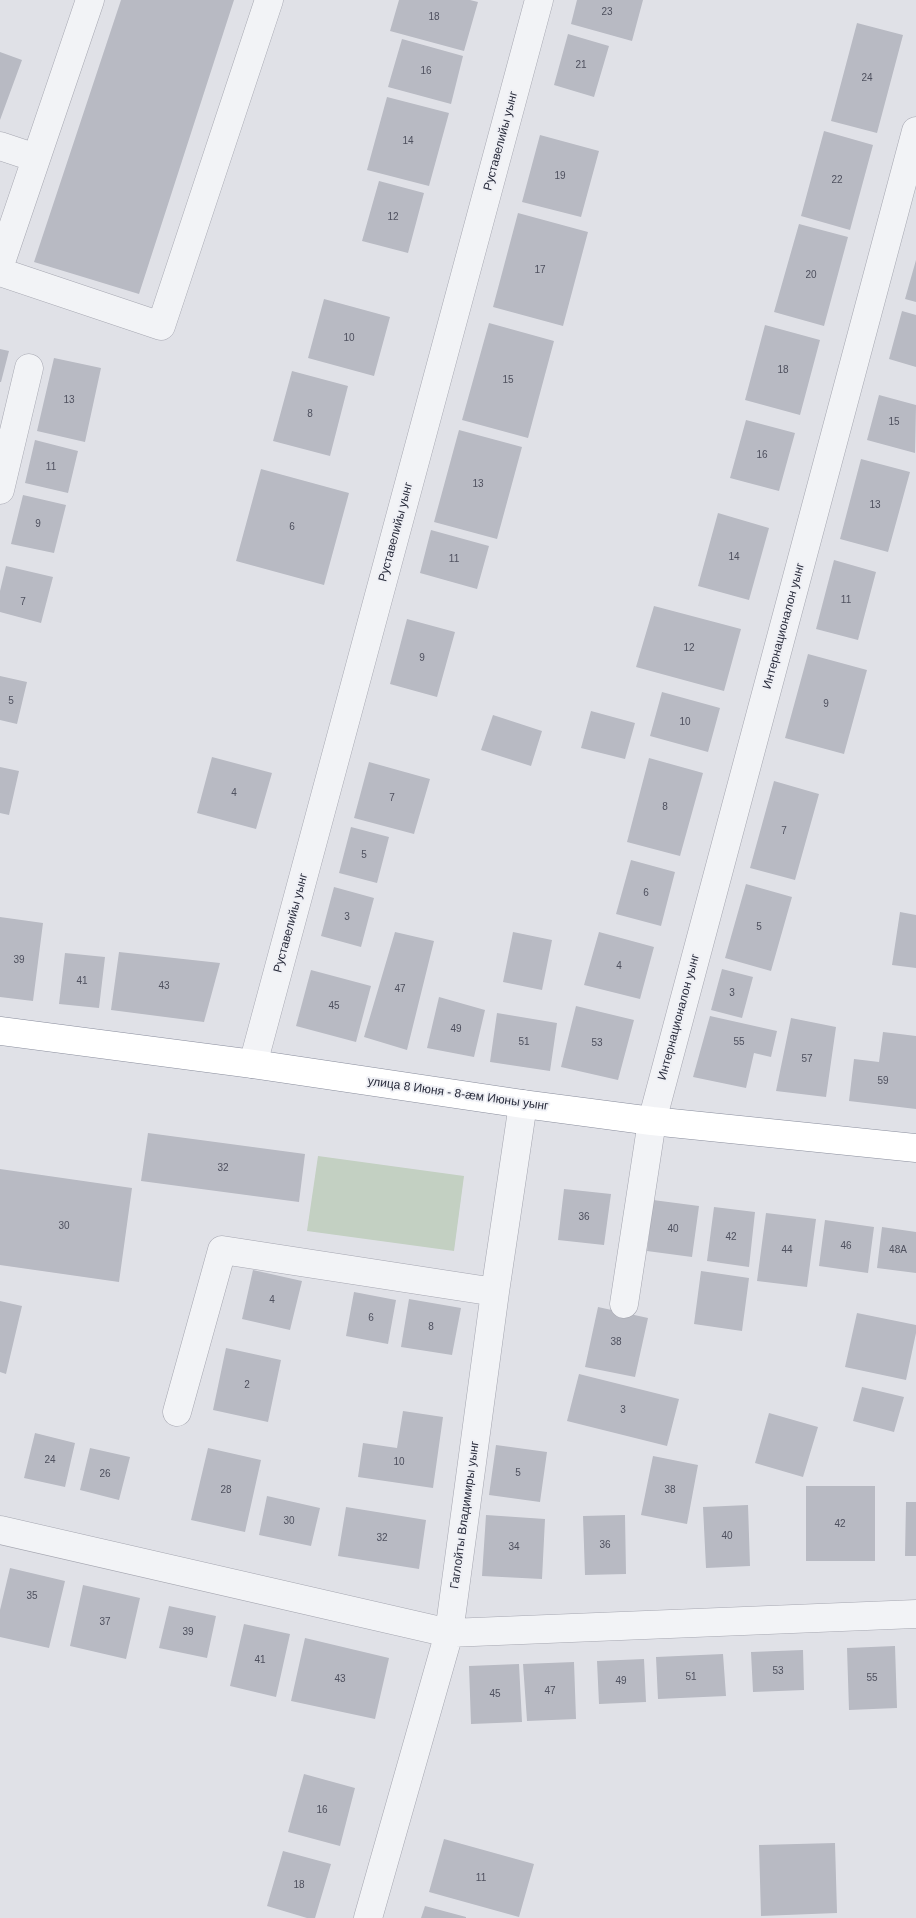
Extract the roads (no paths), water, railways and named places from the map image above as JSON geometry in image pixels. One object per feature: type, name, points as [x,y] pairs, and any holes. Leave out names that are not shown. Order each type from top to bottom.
[{"type":"highway","name":"улица 8 Июня - 8-ӕм Июны уынг","points":[[0,1031],[253,1064],[522,1104],[652,1121],[916,1148]]},
{"type":"street","points":[[0,265],[90,0]]},
{"type":"street","points":[[0,272],[161,326],[269,0]]},
{"type":"street","name":"Руставелийы уынг","points":[[253,1064],[539,0]]},
{"type":"street","name":"Интернационалон уынг","points":[[624,1304],[652,1121],[916,131]]},
{"type":"street","points":[[0,146],[36,158]]},
{"type":"street","points":[[0,490],[30,368]]},
{"type":"street","name":"Гаглойты Владимиры уынг","points":[[368,1918],[449,1633],[522,1104]]},
{"type":"street","points":[[177,1412],[222,1250],[495,1292]]},
{"type":"street","points":[[0,1530],[449,1633],[916,1614]]}]
